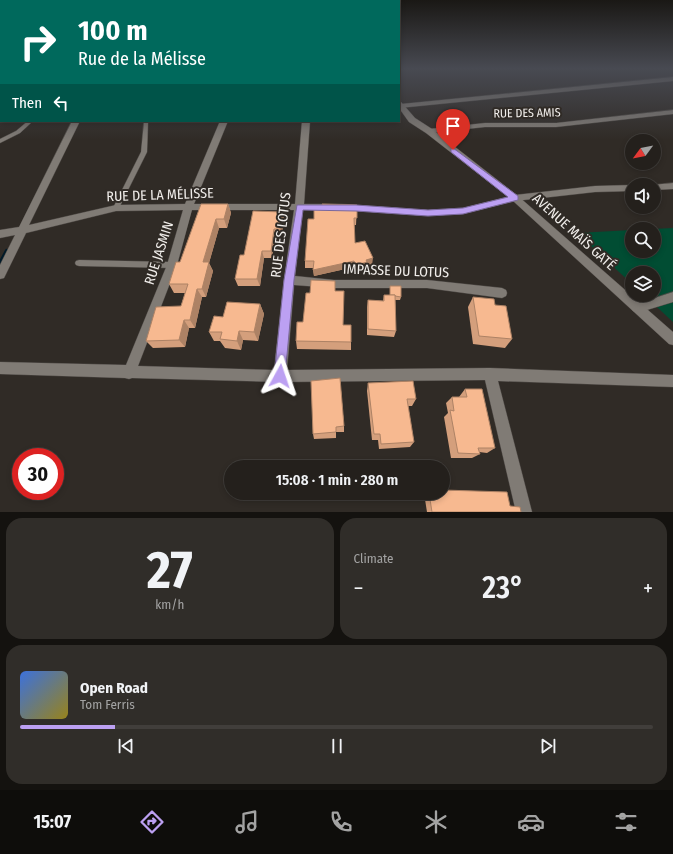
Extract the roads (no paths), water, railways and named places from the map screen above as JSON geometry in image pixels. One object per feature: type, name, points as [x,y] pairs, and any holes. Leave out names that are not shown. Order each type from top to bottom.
[{"type":"street","points":[[400,104],[521,93]]},
{"type":"street","name":"AVENUE MAÏS GATÉ","points":[[400,104],[412,120],[429,131],[515,198],[673,340]]},
{"type":"street","name":"RUE DES AMIS","points":[[429,131],[485,125],[556,125],[673,112]]},
{"type":"street","points":[[0,275],[76,122]]},
{"type":"street","name":"RUE JASMIN","points":[[129,373],[172,266],[188,206],[224,122]]},
{"type":"street","name":"RUE DES LOTUS","points":[[280,376],[289,280],[300,207],[306,122]]},
{"type":"street","points":[[661,187],[673,186]]},
{"type":"street","name":"RUE DE LA MÉLISSE","points":[[0,234],[116,208],[188,206],[300,207],[348,208],[428,213],[463,211],[515,198],[595,189],[625,188]]},
{"type":"street","name":"IMPASSE DU LOTUS","points":[[289,280],[334,284],[428,284],[502,292]]},
{"type":"street","points":[[637,308],[673,297]]},
{"type":"street","points":[[0,368],[129,373],[280,376],[490,374],[673,381]]},
{"type":"street","points":[[490,374],[524,512]]},
{"type":"lane","points":[[0,141],[18,132],[30,122]]},
{"type":"lane","points":[[116,208],[144,152],[146,123]]},
{"type":"lane","points":[[79,263],[172,266]]},
{"type":"waterway","points":[[0,264],[7,251]]}]
